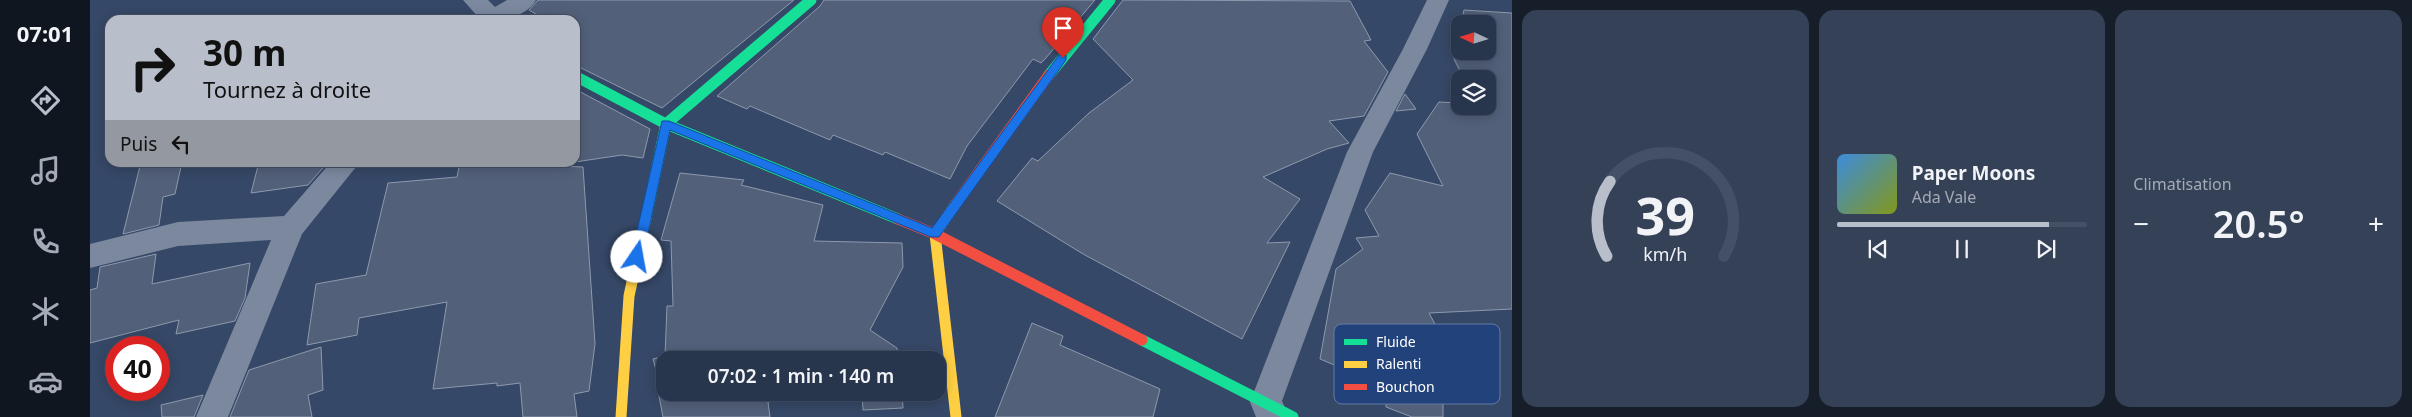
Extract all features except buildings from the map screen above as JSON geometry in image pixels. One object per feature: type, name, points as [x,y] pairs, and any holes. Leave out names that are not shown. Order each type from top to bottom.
[{"type":"street","points":[[474,0],[487,15]]},
{"type":"street","points":[[498,15],[524,0]]},
{"type":"street","points":[[621,417],[628,296],[666,124],[811,0]]},
{"type":"street","points":[[956,417],[935,234],[1010,127],[1083,30],[1110,0]]},
{"type":"street","points":[[580,79],[666,124],[935,234],[1278,412],[1360,152],[1415,50],[1438,0]]},
{"type":"street","points":[[212,417],[291,228],[343,167]]},
{"type":"street","points":[[90,256],[178,234],[291,228]]},
{"type":"traffic: fast","points":[[646,218],[666,124],[811,0]]},
{"type":"traffic: fast","points":[[1049,75],[1110,0]]},
{"type":"traffic: fast","points":[[580,79],[666,124],[898,219]]},
{"type":"traffic: fast","points":[[1142,340],[1293,417]]},
{"type":"traffic: slow","points":[[955,205],[935,234],[956,417]]},
{"type":"traffic: slow","points":[[621,417],[629,296],[646,218]]},
{"type":"traffic: jam","points":[[955,205],[1049,75]]},
{"type":"traffic: jam","points":[[898,219],[935,234],[1142,340]]},
{"type":"route","points":[[637,257],[666,124],[935,234],[1010,127],[1063,58]]}]
